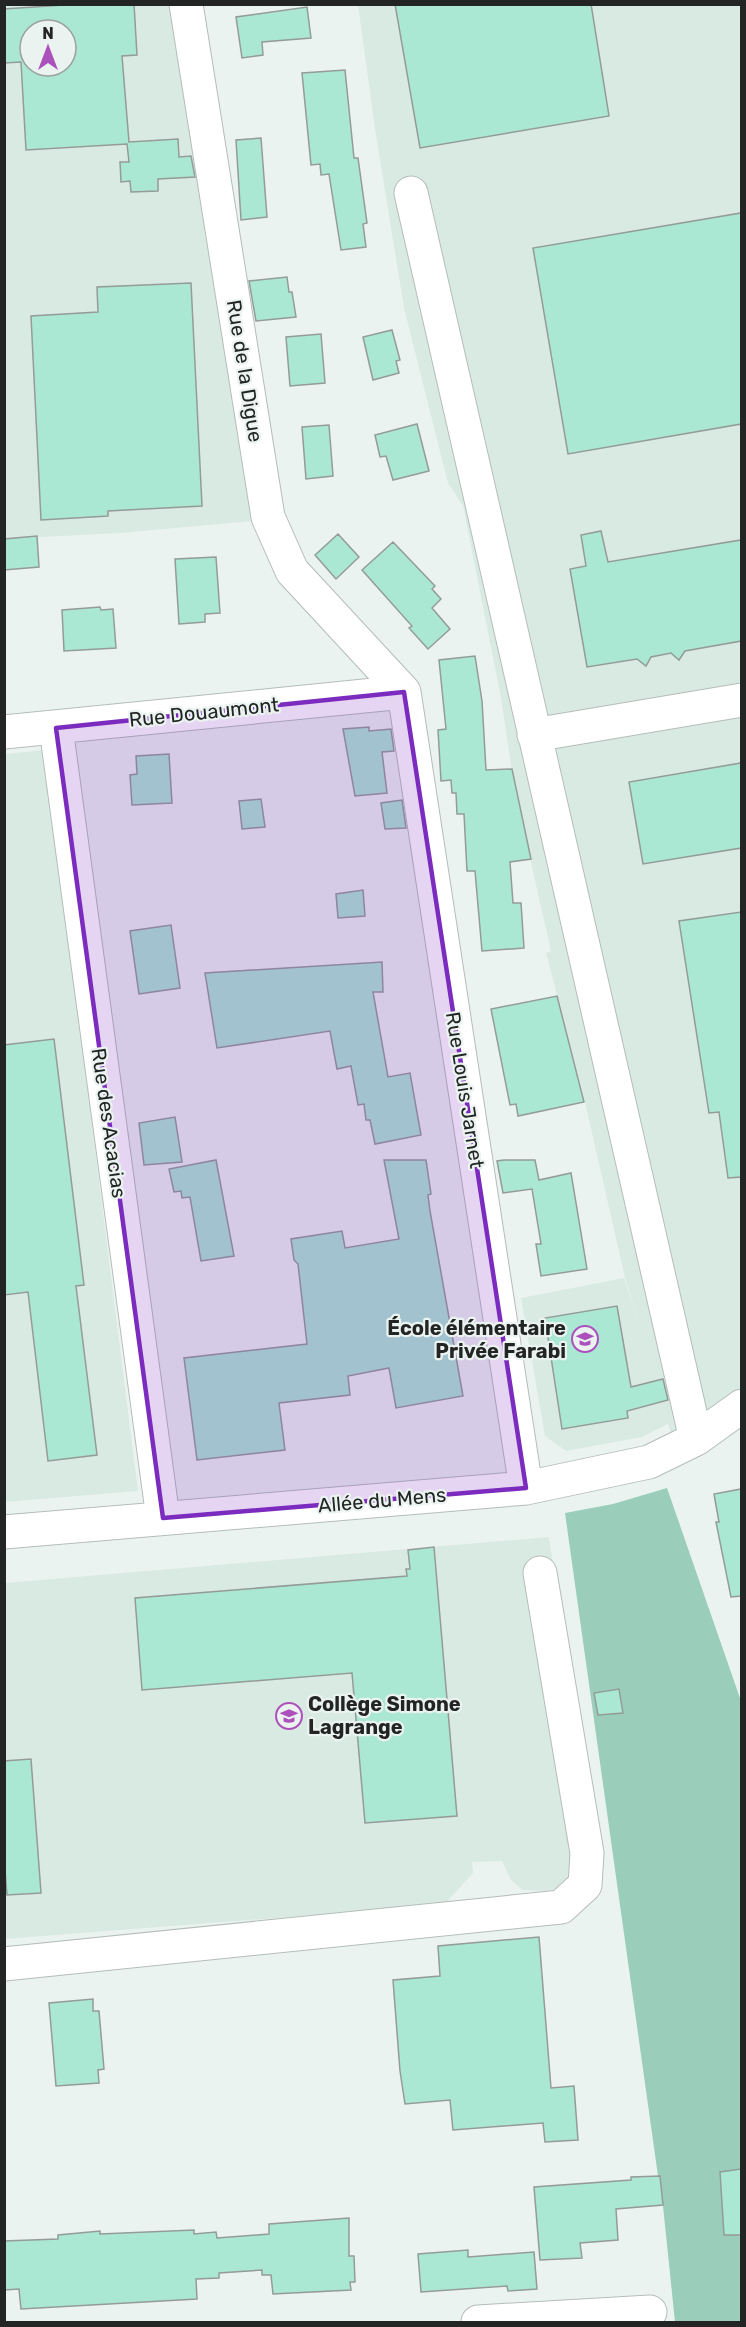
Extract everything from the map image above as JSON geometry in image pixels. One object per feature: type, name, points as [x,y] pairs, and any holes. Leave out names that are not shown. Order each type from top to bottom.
[{"type":"street","name":"Rue de la Digue","points":[[186,4],[268,517],[292,571],[404,692]]},
{"type":"street","points":[[411,193],[696,1439]]},
{"type":"street","name":"Rue Douaumont","points":[[4,732],[404,692]]},
{"type":"street","name":"Rue Louis Jarnet","points":[[404,692],[526,1488]]},
{"type":"street","points":[[534,735],[741,700]]},
{"type":"street","name":"Rue des Acacias","points":[[56,728],[163,1518]]},
{"type":"street","name":"Allée du Mens","points":[[4,1532],[526,1488],[650,1462],[696,1439],[741,1406]]},
{"type":"street","points":[[4,1964],[561,1907],[585,1885],[587,1853],[540,1573]]},
{"type":"street","points":[[478,2322],[650,2312]]},
{"type":"highlighted area","points":[[404,692],[526,1488],[163,1518],[56,728]]},
{"type":"shaded area","points":[[5,5],[185,5],[264,520],[120,533],[5,539]]},
{"type":"shaded area","points":[[358,5],[741,5],[742,1405],[675,1446],[668,1424],[642,1437],[566,1451],[545,1436],[521,1298],[624,1278],[638,1321],[625,1278],[582,1089],[546,953],[551,951],[515,792],[501,698],[463,506],[448,483],[404,308],[375,129]]},
{"type":"shaded area","points":[[45,750],[138,1491],[5,1502],[5,754]]},
{"type":"shaded area","name":"Collège Simone Lagrange","points":[[549,1537],[593,1850],[566,1886],[546,1891],[522,1890],[511,1880],[502,1861],[472,1862],[473,1873],[444,1905],[5,1939],[5,1583]]},
{"type":"green space","points":[[667,1488],[741,1701],[741,2322],[675,2322],[660,2177],[658,2176],[565,1513],[613,1504]]},
{"type":"building","points":[[79,4],[134,4],[137,55],[122,56],[129,142],[178,139],[179,157],[191,156],[195,177],[158,179],[158,191],[131,192],[130,181],[121,182],[120,162],[129,162],[127,144],[26,150],[22,78],[78,78],[78,18],[18,18],[18,62],[4,63],[4,9]]},
{"type":"building","points":[[395,4],[591,4],[609,116],[420,148]]},
{"type":"building","points":[[307,7],[311,38],[262,42],[263,55],[242,58],[236,17]]},
{"type":"building","points":[[345,70],[354,158],[358,158],[367,223],[363,224],[366,247],[341,250],[329,174],[321,175],[320,164],[311,165],[302,73]]},
{"type":"building","points":[[261,138],[267,217],[241,220],[236,140]]},
{"type":"building","points":[[741,213],[741,424],[568,454],[533,248]]},
{"type":"building","points":[[287,277],[296,317],[256,321],[249,281]]},
{"type":"building","points":[[191,283],[202,506],[108,511],[108,516],[41,520],[31,316],[98,312],[97,287]]},
{"type":"building","points":[[392,330],[400,360],[396,361],[399,373],[373,380],[363,337]]},
{"type":"building","points":[[321,334],[325,383],[290,386],[286,337]]},
{"type":"building","points":[[417,424],[429,471],[393,480],[386,456],[380,457],[375,435]]},
{"type":"building","points":[[329,425],[333,476],[306,479],[302,427]]},
{"type":"building","points":[[601,531],[608,562],[741,540],[741,641],[685,651],[679,660],[671,653],[651,657],[646,666],[637,659],[587,667],[570,569],[586,566],[581,535]]},
{"type":"building","points":[[338,534],[359,557],[336,579],[315,555]]},
{"type":"building","points":[[37,536],[39,567],[4,570],[4,539]]},
{"type":"building","points":[[393,542],[435,586],[432,589],[441,599],[432,608],[450,629],[428,649],[409,628],[412,626],[362,570]]},
{"type":"building","points":[[216,557],[220,613],[205,614],[205,622],[179,624],[175,559]]},
{"type":"building","points":[[100,607],[101,610],[113,609],[116,648],[64,651],[62,610]]},
{"type":"building","points":[[475,656],[482,701],[486,770],[512,769],[531,859],[510,862],[513,903],[521,903],[524,948],[482,951],[475,871],[467,871],[464,814],[457,814],[456,793],[452,793],[451,780],[441,781],[438,730],[446,729],[439,660]]},
{"type":"building","points":[[369,727],[369,731],[391,729],[394,751],[382,752],[387,793],[355,796],[343,729]]},
{"type":"building","points":[[169,754],[172,803],[132,805],[130,775],[137,774],[136,756]]},
{"type":"building","points":[[741,763],[741,848],[643,864],[629,782]]},
{"type":"building","points":[[261,799],[265,827],[242,829],[239,801]]},
{"type":"building","points":[[402,800],[406,828],[385,829],[381,803]]},
{"type":"building","points":[[363,890],[365,916],[338,918],[336,894]]},
{"type":"building","points":[[741,912],[741,1177],[728,1178],[719,1112],[709,1113],[679,921]]},
{"type":"building","points":[[171,925],[180,988],[139,994],[130,931]]},
{"type":"building","points":[[382,962],[383,992],[373,992],[388,1077],[410,1073],[421,1135],[375,1144],[370,1120],[366,1120],[364,1104],[358,1105],[351,1066],[337,1069],[330,1031],[217,1048],[205,973]]},
{"type":"building","points":[[557,996],[584,1102],[518,1116],[516,1104],[510,1105],[491,1009]]},
{"type":"building","points":[[54,1039],[84,1285],[76,1286],[97,1455],[48,1461],[28,1292],[4,1295],[4,1045]]},
{"type":"building","points":[[175,1117],[182,1162],[144,1165],[139,1123]]},
{"type":"building","points":[[216,1160],[234,1256],[201,1261],[190,1197],[182,1198],[181,1191],[174,1192],[169,1169]]},
{"type":"building","points":[[384,1160],[426,1160],[431,1194],[428,1195],[430,1211],[463,1396],[396,1408],[389,1368],[348,1376],[350,1395],[279,1403],[285,1450],[197,1460],[184,1358],[307,1344],[298,1264],[294,1260],[291,1239],[342,1231],[345,1248],[399,1239]]},
{"type":"building","points":[[535,1160],[539,1180],[571,1173],[587,1269],[541,1276],[536,1244],[541,1244],[532,1189],[503,1193],[497,1161]]},
{"type":"building","points":[[617,1306],[631,1387],[663,1379],[668,1400],[627,1411],[628,1418],[562,1429],[545,1318]]},
{"type":"building","points":[[741,1489],[741,1596],[731,1597],[716,1522],[719,1522],[714,1494]]},
{"type":"building","points":[[434,1547],[457,1816],[365,1823],[352,1673],[142,1690],[135,1598],[407,1576],[406,1569],[410,1569],[408,1550]]},
{"type":"building","points":[[619,1689],[623,1713],[598,1715],[594,1693]]},
{"type":"building","points":[[31,1759],[41,1893],[7,1895],[4,1857],[4,1761]]},
{"type":"building","points":[[539,1937],[551,2088],[574,2086],[578,2140],[545,2142],[543,2123],[453,2130],[450,2100],[405,2104],[393,1980],[440,1976],[438,1946]]},
{"type":"building","points":[[93,1999],[93,2011],[99,2011],[104,2069],[98,2070],[99,2083],[56,2086],[49,2003]]},
{"type":"building","points":[[741,2169],[741,2235],[724,2235],[720,2172]]},
{"type":"building","points":[[660,2176],[663,2205],[616,2209],[618,2240],[580,2243],[582,2258],[540,2260],[534,2187]]},
{"type":"building","points":[[349,2218],[349,2256],[354,2256],[355,2282],[350,2282],[351,2290],[273,2294],[271,2275],[262,2275],[262,2270],[219,2273],[219,2278],[196,2279],[197,2299],[21,2309],[19,2289],[4,2290],[4,2241],[58,2239],[58,2235],[100,2231],[100,2234],[194,2230],[194,2234],[216,2232],[217,2238],[269,2234],[269,2224]]},
{"type":"building","points":[[468,2250],[468,2257],[534,2252],[537,2289],[508,2291],[507,2286],[421,2292],[418,2254]]},
{"type":"place","name":"École élémentaire Privée Farabi","points":[[585,1339]]},
{"type":"place","name":"Collège Simone Lagrange","points":[[289,1716]]}]
